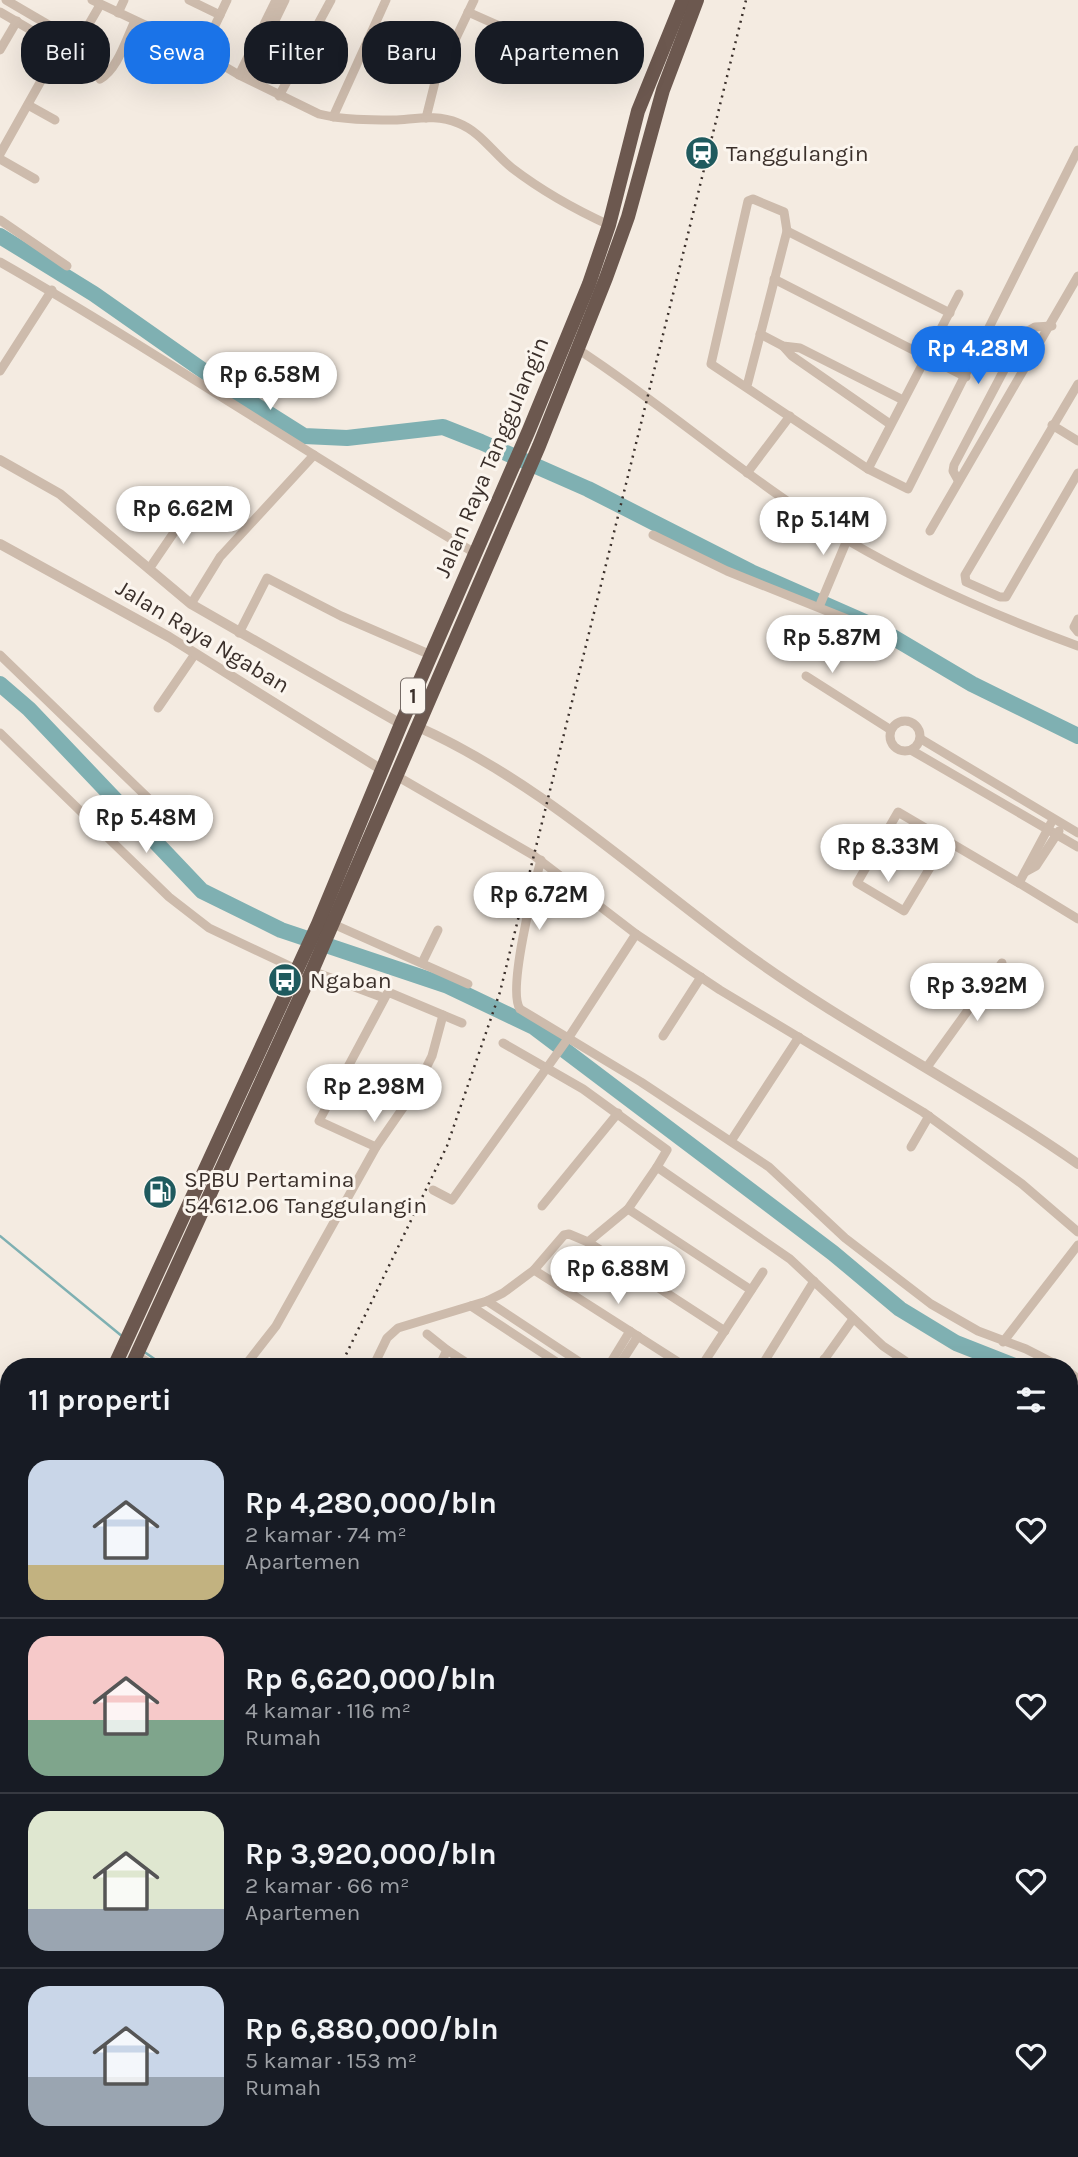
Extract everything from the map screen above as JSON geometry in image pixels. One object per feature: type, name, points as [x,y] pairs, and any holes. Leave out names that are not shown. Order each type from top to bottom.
[{"type":"highway","name":"Jalan Raya Tanggulangin","points":[[389,773],[401,724],[512,471],[578,312],[609,225],[638,111],[683,0]]},
{"type":"highway","name":"1","points":[[132,1356],[139,1332],[326,927],[389,773],[416,726],[540,446],[579,350],[628,216],[663,90],[697,0]]},
{"type":"highway","points":[[460,589],[475,594]]},
{"type":"street","points":[[6,0],[42,21]]},
{"type":"street","points":[[118,13],[124,0]]},
{"type":"street","points":[[189,0],[220,15]]},
{"type":"street","points":[[217,21],[227,0]]},
{"type":"street","points":[[243,77],[276,0]]},
{"type":"street","points":[[243,77],[285,0]]},
{"type":"street","points":[[279,96],[331,0]]},
{"type":"street","points":[[333,117],[386,0]]},
{"type":"street","points":[[426,118],[435,82],[474,0]]},
{"type":"street","points":[[86,21],[96,2],[135,21]]},
{"type":"street","points":[[0,12],[21,23]]},
{"type":"street","points":[[468,12],[488,21]]},
{"type":"street","points":[[0,50],[17,21]]},
{"type":"street","points":[[110,69],[124,44]]},
{"type":"street","points":[[230,69],[304,109],[333,117],[451,120],[468,127],[509,166],[550,194],[609,225]]},
{"type":"street","points":[[35,178],[0,156],[40,84]]},
{"type":"street","points":[[28,105],[55,120]]},
{"type":"street","points":[[747,386],[787,231],[784,212],[753,199],[748,201],[710,361],[868,469],[904,489],[910,487],[1078,150]]},
{"type":"street","points":[[0,220],[67,266]]},
{"type":"street","points":[[787,231],[950,313]]},
{"type":"street","points":[[0,262],[52,290],[475,553]]},
{"type":"street","points":[[930,531],[1052,326],[1078,276]]},
{"type":"street","points":[[774,279],[966,376]]},
{"type":"street","points":[[0,371],[52,290]]},
{"type":"street","points":[[868,469],[960,295]]},
{"type":"street","points":[[958,480],[953,471],[954,465],[1023,334],[1035,327],[1052,326]]},
{"type":"street","points":[[760,334],[783,346],[792,356],[890,424]]},
{"type":"street","points":[[783,346],[800,348],[903,400]]},
{"type":"street","points":[[579,350],[643,393],[747,472],[847,540],[931,585],[1016,623],[1078,646]]},
{"type":"street","points":[[1078,384],[965,575],[966,582],[1006,597],[1078,473]]},
{"type":"street","points":[[747,472],[790,416]]},
{"type":"street","points":[[1052,425],[1078,441]]},
{"type":"street","points":[[191,604],[220,557],[314,455]]},
{"type":"street","points":[[0,460],[60,494],[191,604],[401,724]]},
{"type":"street","points":[[149,569],[192,506]]},
{"type":"street","points":[[653,535],[727,572],[819,606],[890,644]]},
{"type":"street","points":[[819,606],[847,540]]},
{"type":"street","name":"Jalan Raya Ngaban","points":[[0,544],[195,653],[389,773]]},
{"type":"street","points":[[239,633],[267,578],[341,616],[431,654]]},
{"type":"street","points":[[974,602],[982,589]]},
{"type":"street","points":[[1078,619],[1074,628],[1078,632]]},
{"type":"street","points":[[158,708],[195,653]]},
{"type":"street","points":[[0,655],[178,827]]},
{"type":"street","points":[[806,676],[891,730]]},
{"type":"street","points":[[911,750],[920,739],[920,731],[910,721],[895,724],[890,737],[897,749],[911,750],[1078,847]]},
{"type":"street","points":[[416,726],[457,746],[578,822],[742,951],[821,1003],[1009,1116],[1078,1164]]},
{"type":"street","points":[[0,733],[169,897],[209,928],[384,998]]},
{"type":"street","points":[[920,739],[1078,833]]},
{"type":"street","points":[[389,773],[541,860],[636,934],[701,977],[929,1116],[1022,1184],[1078,1232]]},
{"type":"street","points":[[973,786],[980,775]]},
{"type":"street","points":[[946,841],[904,911],[857,883],[898,813],[1019,883],[1078,919]]},
{"type":"street","points":[[1019,883],[1027,862],[1053,818]]},
{"type":"street","points":[[1025,872],[1036,866],[1062,824]]},
{"type":"street","points":[[541,860],[529,905],[515,999],[520,1009],[732,1141],[778,1174],[845,1238],[932,1304],[1003,1342],[1044,1358]]},
{"type":"street","points":[[326,927],[422,963],[468,984]]},
{"type":"street","points":[[422,963],[438,930]]},
{"type":"street","points":[[433,1190],[452,1200],[502,1126],[549,1065],[636,934]]},
{"type":"street","points":[[927,1067],[1002,963]]},
{"type":"street","points":[[663,1036],[701,977]]},
{"type":"street","points":[[376,1147],[319,1121],[384,998],[391,992],[462,1023]]},
{"type":"street","points":[[251,1358],[276,1326],[376,1147],[420,1080],[432,1056],[443,1015]]},
{"type":"street","points":[[732,1141],[799,1037]]},
{"type":"street","points":[[503,1043],[549,1065],[667,1150],[628,1209],[588,1242]]},
{"type":"street","points":[[542,1206],[618,1113]]},
{"type":"street","points":[[911,1147],[929,1116]]},
{"type":"street","points":[[657,1167],[790,1259],[853,1320],[901,1358]]},
{"type":"street","points":[[628,1209],[751,1290]]},
{"type":"street","points":[[377,1358],[387,1338],[398,1328],[487,1301],[534,1270],[564,1235],[569,1234],[588,1242],[724,1331]]},
{"type":"street","points":[[1003,1342],[1078,1245]]},
{"type":"street","points":[[534,1270],[672,1358]]},
{"type":"street","points":[[707,1358],[763,1272]]},
{"type":"street","points":[[767,1358],[814,1281]]},
{"type":"street","points":[[487,1301],[573,1358]]},
{"type":"street","points":[[471,1306],[550,1358]]},
{"type":"street","points":[[826,1358],[853,1320]]},
{"type":"street","points":[[615,1358],[634,1334]]},
{"type":"street","points":[[622,1358],[634,1334]]},
{"type":"street","points":[[427,1335],[459,1358]]},
{"type":"street","points":[[443,1358],[447,1350]]},
{"type":"waterway","points":[[0,236],[94,294],[228,388],[304,436],[347,438],[443,427],[588,489],[751,572],[874,626],[972,684],[1078,736]]},
{"type":"waterway","points":[[0,684],[29,709],[202,891],[281,930],[448,986],[534,1027],[833,1253],[900,1309],[956,1343],[994,1358]]},
{"type":"waterway","points":[[0,1236],[123,1337]]},
{"type":"waterway","points":[[143,1351],[153,1358]]},
{"type":"railway","points":[[344,1358],[447,1146],[500,992],[746,0]]},
{"type":"place","name":"Tanggulangin","points":[[702,153]]},
{"type":"place","name":"Ngaban","points":[[285,980]]},
{"type":"place","name":"SPBU Pertamina 54.612.06 Tanggulangin","points":[[160,1192]]}]
